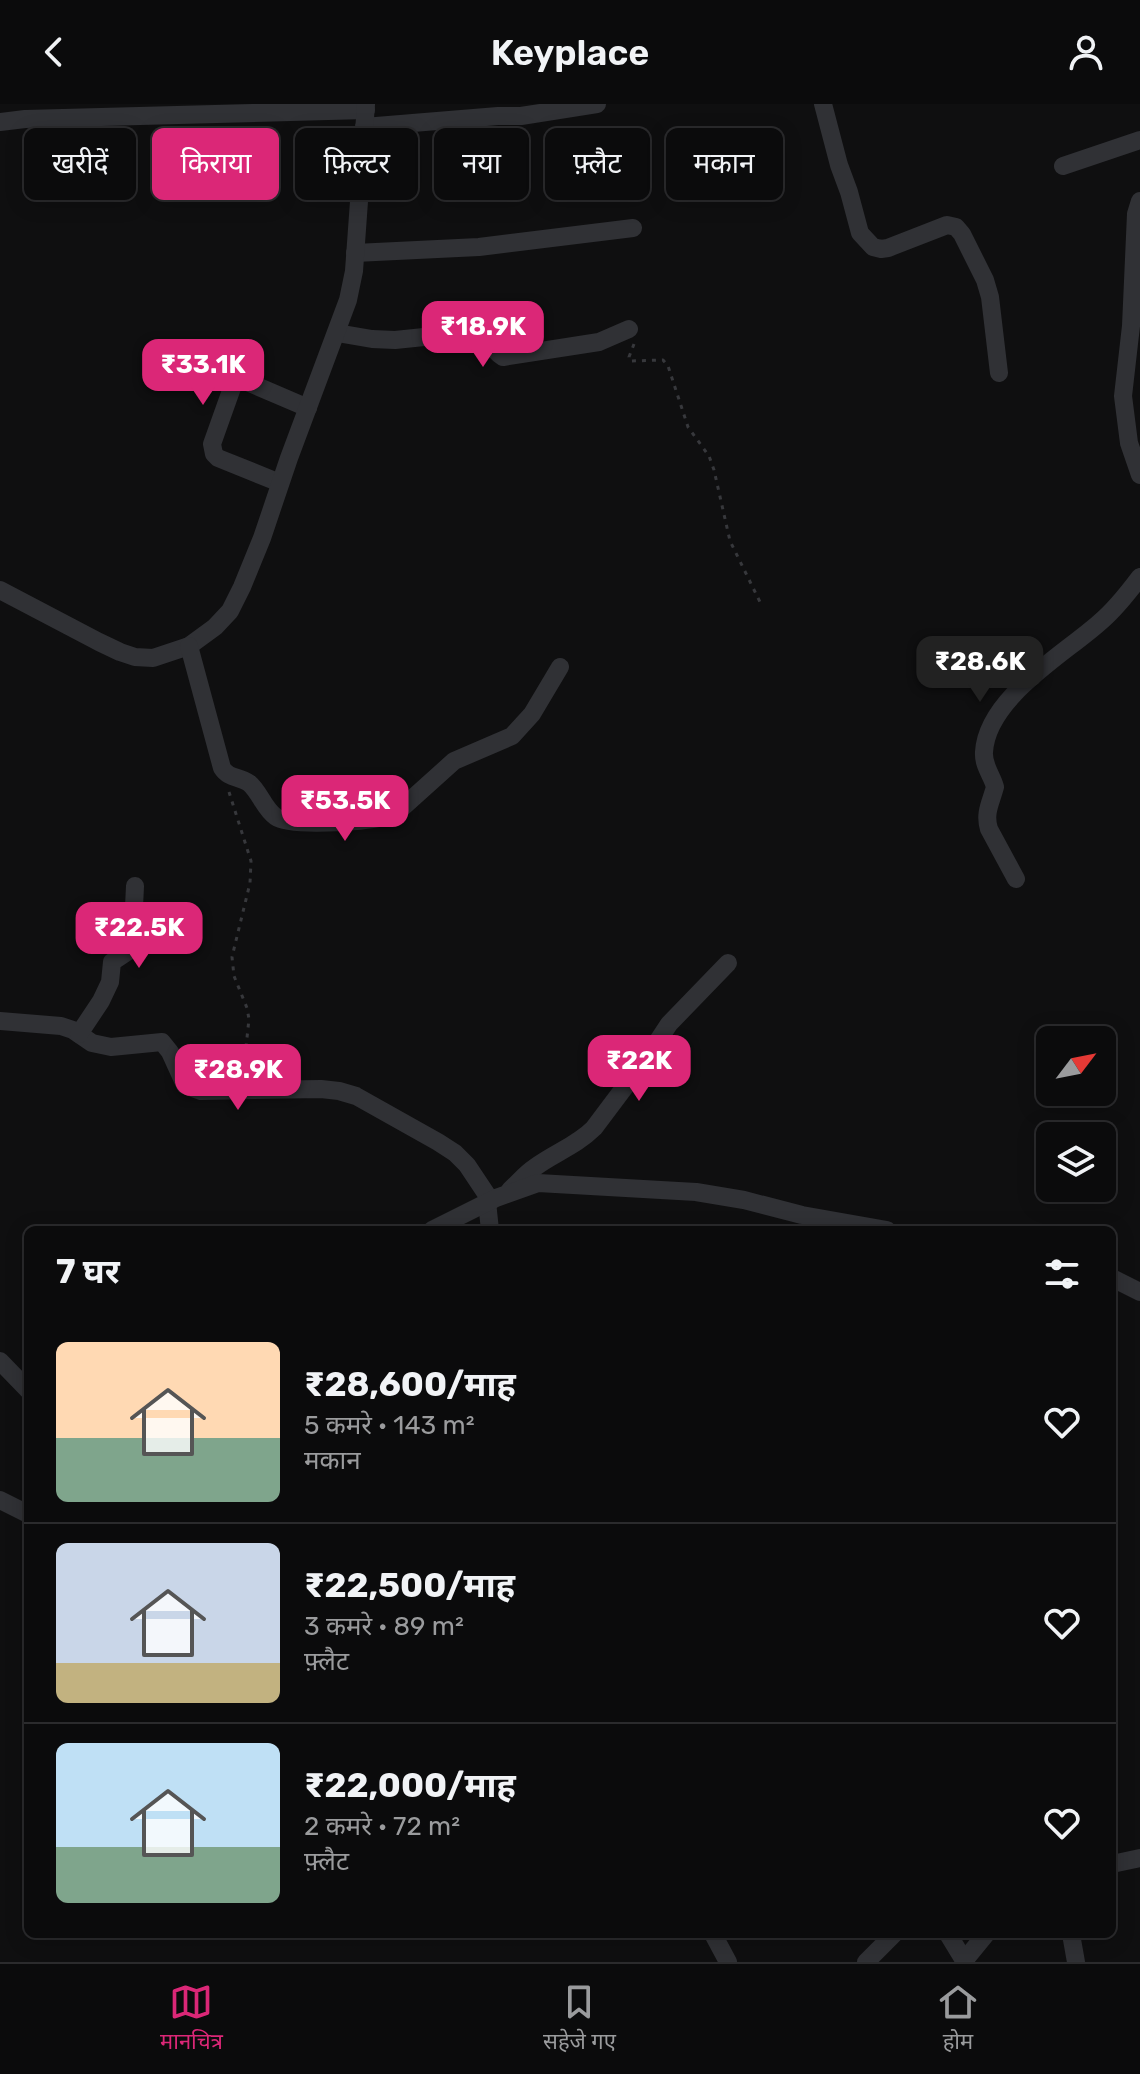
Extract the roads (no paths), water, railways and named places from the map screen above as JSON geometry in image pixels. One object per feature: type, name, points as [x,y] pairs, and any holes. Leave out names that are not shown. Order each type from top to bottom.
[{"type":"street","points":[[0,122],[124,115],[538,114],[597,104]]},
{"type":"street","points":[[823,104],[858,227],[867,242],[881,249],[888,248],[947,225],[956,227],[962,234],[990,297],[999,373]]},
{"type":"street","points":[[0,590],[99,642],[135,657],[153,658],[189,646],[215,627],[230,611],[262,538],[348,300],[355,253],[365,113]]},
{"type":"street","points":[[1063,166],[1140,140]]},
{"type":"street","points":[[1140,201],[1136,214],[1131,326],[1123,396],[1129,443],[1140,475]]},
{"type":"street","points":[[355,253],[479,247],[633,228]]},
{"type":"street","points":[[337,333],[395,340],[482,331],[503,357],[599,342],[629,329]]},
{"type":"street","points":[[280,483],[214,454],[212,444],[233,385],[245,381],[308,408]]},
{"type":"street","points":[[1016,879],[986,821],[995,787],[984,760],[988,735],[995,719],[1021,686],[1103,620],[1140,577]]},
{"type":"street","points":[[189,646],[225,773],[249,784],[280,820],[342,822],[385,816],[404,806],[454,761],[512,736],[532,714],[560,667]]},
{"type":"street","points":[[79,1034],[110,982],[112,962],[139,944],[134,907],[135,886]]},
{"type":"street","points":[[491,1226],[494,1199],[531,1170],[570,1148],[594,1128],[669,1024],[728,963]]},
{"type":"street","points":[[0,1021],[61,1026],[92,1043],[111,1047],[162,1042],[185,1085],[201,1091],[321,1089],[356,1096],[455,1153],[494,1199]]},
{"type":"street","points":[[440,1226],[494,1199],[538,1183],[696,1192],[864,1226]]},
{"type":"street","points":[[1116,1280],[1140,1292]]},
{"type":"street","points":[[0,1361],[24,1386]]},
{"type":"street","points":[[0,1500],[24,1512]]},
{"type":"street","points":[[1116,1863],[1140,1858]]},
{"type":"street","points":[[715,1938],[728,1962]]},
{"type":"street","points":[[866,1962],[890,1938]]},
{"type":"street","points":[[950,1938],[964,1962],[983,1938]]},
{"type":"street","points":[[1072,1938],[1076,1962]]}]
